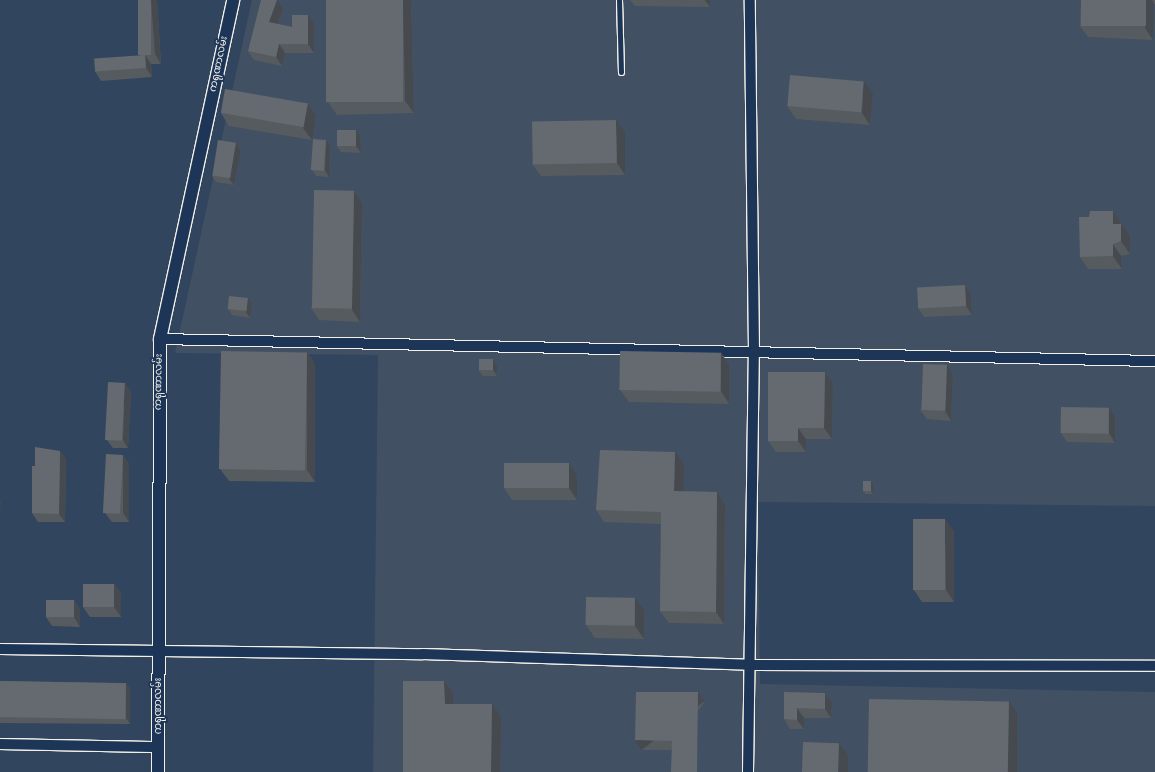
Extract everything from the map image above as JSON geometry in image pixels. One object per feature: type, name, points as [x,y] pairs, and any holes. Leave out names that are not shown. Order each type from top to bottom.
[{"type":"street","name":"ကရုဏာလမ်း","points":[[158,772],[160,339],[233,0]]},
{"type":"street","points":[[748,772],[754,350],[750,0]]},
{"type":"street","points":[[160,339],[754,350],[1155,361]]},
{"type":"street","points":[[0,649],[423,654],[750,665],[1155,666]]},
{"type":"street","points":[[0,744],[159,747]]},
{"type":"lane","points":[[619,0],[621,72]]},
{"type":"shaded area","points":[[252,0],[1155,0],[1155,506],[758,502],[760,684],[1155,692],[1155,772],[373,772],[378,355],[175,353]]},
{"type":"building","points":[[138,0],[151,0],[151,55],[138,55]]},
{"type":"building","points":[[261,0],[277,0],[269,22],[292,27],[292,15],[308,15],[308,44],[279,44],[276,57],[248,51]]},
{"type":"building","points":[[326,0],[403,0],[403,102],[326,102]]},
{"type":"building","points":[[1081,0],[1146,0],[1146,26],[1081,26]]},
{"type":"building","points":[[145,55],[146,68],[95,72],[94,59]]},
{"type":"building","points":[[790,75],[864,81],[861,112],[787,106]]},
{"type":"building","points":[[225,89],[308,104],[304,127],[221,113]]},
{"type":"building","points":[[616,120],[617,163],[533,164],[532,121]]},
{"type":"building","points":[[337,130],[356,130],[356,146],[337,146]]},
{"type":"building","points":[[313,139],[326,140],[324,171],[311,170]]},
{"type":"building","points":[[218,140],[236,143],[230,178],[212,176]]},
{"type":"building","points":[[314,190],[354,191],[352,309],[312,308]]},
{"type":"building","points":[[1090,211],[1113,211],[1113,224],[1121,224],[1121,241],[1113,244],[1113,256],[1080,257],[1079,217],[1089,217]]},
{"type":"building","points":[[965,285],[966,306],[918,308],[917,288]]},
{"type":"building","points":[[229,296],[248,298],[247,311],[228,309]]},
{"type":"building","points":[[221,351],[307,353],[305,470],[219,469]]},
{"type":"building","points":[[620,351],[721,353],[720,392],[619,390]]},
{"type":"building","points":[[479,359],[493,359],[493,370],[479,370]]},
{"type":"building","points":[[923,364],[947,365],[945,411],[921,410]]},
{"type":"building","points":[[768,372],[825,372],[824,428],[798,428],[798,441],[768,441]]},
{"type":"building","points":[[108,382],[125,383],[122,441],[105,440]]},
{"type":"building","points":[[1061,407],[1109,408],[1109,434],[1061,433]]},
{"type":"building","points":[[35,447],[60,451],[59,514],[32,513],[32,466],[35,466]]},
{"type":"building","points":[[600,450],[675,452],[674,491],[717,492],[716,612],[660,611],[661,512],[596,510]]},
{"type":"building","points":[[106,454],[123,455],[120,514],[103,513]]},
{"type":"building","points":[[504,463],[569,463],[569,488],[504,488]]},
{"type":"building","points":[[863,481],[871,481],[871,491],[863,491]]},
{"type":"building","points":[[913,519],[945,519],[945,590],[913,590]]},
{"type":"building","points":[[83,584],[114,584],[114,607],[83,607]]},
{"type":"building","points":[[586,597],[635,598],[635,626],[586,625]]},
{"type":"building","points":[[46,600],[74,600],[74,617],[46,617]]},
{"type":"building","points":[[0,681],[126,683],[125,719],[0,717]]},
{"type":"building","points":[[403,681],[444,681],[445,704],[492,704],[491,772],[403,772]]},
{"type":"building","points":[[636,692],[698,692],[697,772],[671,772],[672,741],[635,740]]},
{"type":"building","points":[[784,692],[825,693],[825,709],[797,708],[797,720],[784,719]]},
{"type":"building","points":[[869,699],[1009,701],[1008,772],[868,772]]},
{"type":"building","points":[[803,742],[839,743],[838,772],[802,772]]}]
